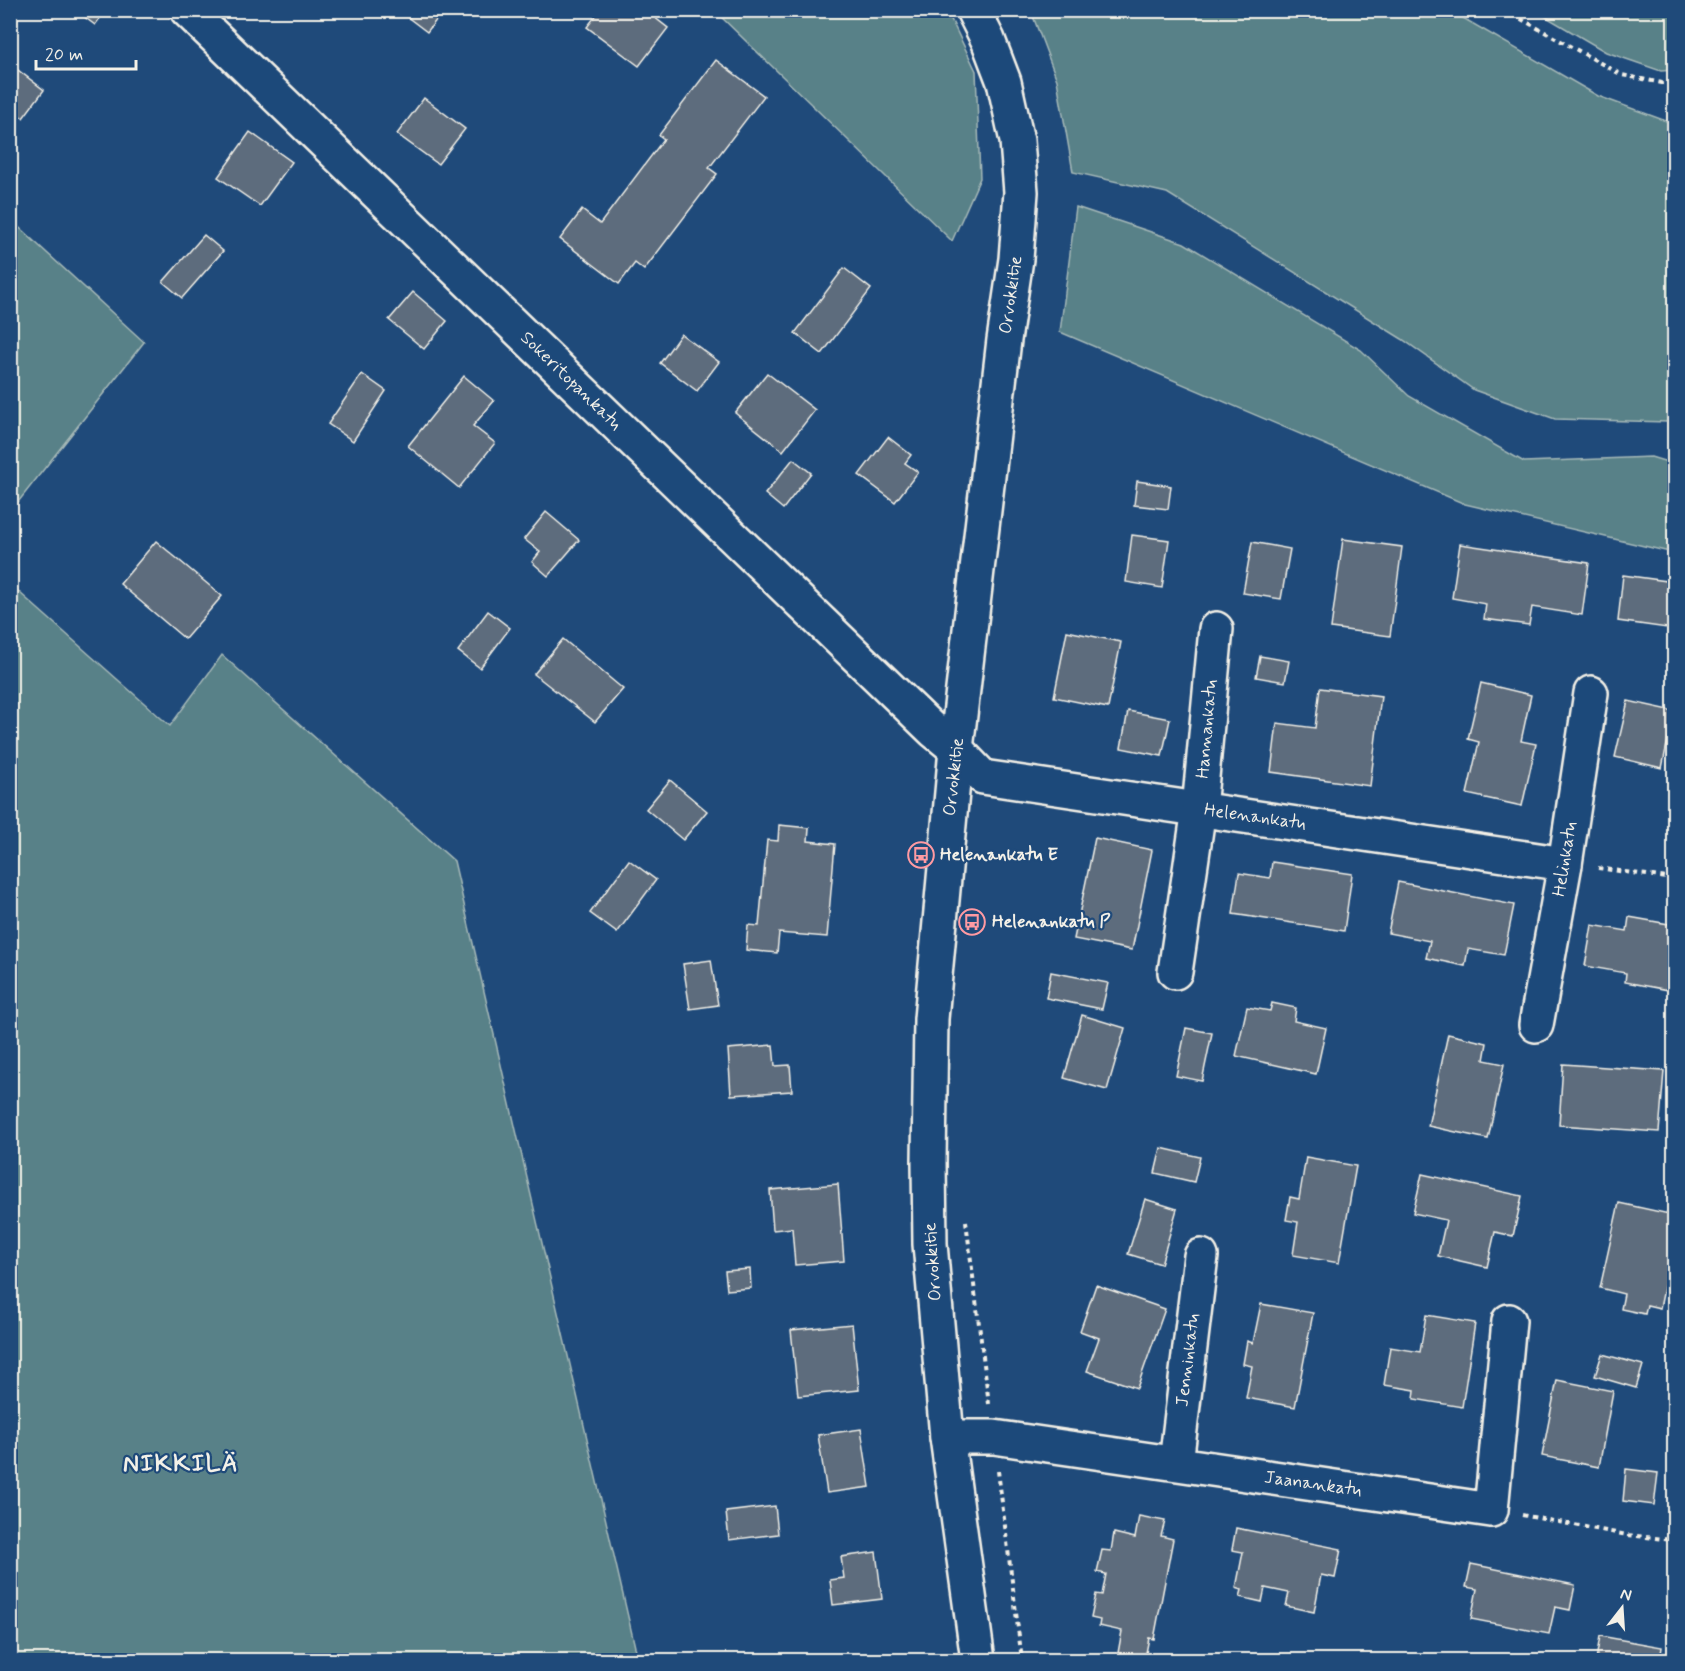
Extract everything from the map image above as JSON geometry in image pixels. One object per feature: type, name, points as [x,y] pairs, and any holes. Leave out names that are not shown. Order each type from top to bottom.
[{"type":"street","name":"Sokeritopankatu","points":[[187,10],[926,723],[956,749]]},
{"type":"street","name":"Orvokkitie","points":[[973,10],[1004,82],[1017,141],[1021,192],[1016,259],[1004,340],[956,749],[931,1019],[929,1150],[930,1244],[947,1437],[978,1660]]},
{"type":"street","name":"Hannankatu","points":[[1175,972],[1199,809],[1216,629]]},
{"type":"street","name":"Helinkatu","points":[[1536,1025],[1566,864],[1591,693]]},
{"type":"street","name":"Helenankatu","points":[[956,749],[983,777],[1566,864]]},
{"type":"street","name":"Jenninkatu","points":[[1176,1463],[1201,1257]]},
{"type":"street","points":[[1491,1510],[1509,1321]]},
{"type":"street","name":"Jaanankatu","points":[[947,1437],[994,1437],[1491,1510]]},
{"type":"path","points":[[1505,10],[1622,75],[1662,83],[1674,82]]},
{"type":"path","points":[[1566,864],[1674,879]]},
{"type":"path","points":[[965,1214],[1023,1660]]},
{"type":"path","points":[[1491,1510],[1627,1535],[1674,1540]]},
{"type":"green space","points":[[715,11],[947,11],[976,71],[980,178],[952,241]]},
{"type":"green space","points":[[1031,11],[1451,11],[1598,96],[1666,121],[1674,120],[1674,425],[1668,422],[1555,419],[1474,390],[1402,339],[1167,193],[1073,172],[1057,80]]},
{"type":"green space","points":[[1536,11],[1674,11],[1674,70],[1661,71],[1606,52]]},
{"type":"green space","points":[[1076,207],[1184,243],[1361,350],[1409,396],[1524,462],[1651,457],[1674,464],[1674,553],[1465,504],[1060,332]]},
{"type":"green space","points":[[11,220],[144,342],[10,511]]},
{"type":"green space","points":[[11,585],[170,726],[222,655],[454,861],[638,1660],[11,1660]]},
{"type":"building","points":[[75,10],[106,10],[95,25]]},
{"type":"building","points":[[398,10],[444,10],[427,32]]},
{"type":"building","points":[[594,10],[645,10],[668,28],[639,66],[587,27],[598,13]]},
{"type":"building","points":[[716,60],[764,96],[709,168],[717,174],[644,270],[635,263],[619,284],[560,239],[582,210],[600,224],[664,139],[659,135]]},
{"type":"building","points":[[10,64],[44,90],[23,118],[10,108]]},
{"type":"building","points":[[424,98],[465,129],[438,164],[397,134]]},
{"type":"building","points":[[250,132],[292,162],[260,206],[218,177]]},
{"type":"building","points":[[204,235],[223,251],[182,298],[163,282]]},
{"type":"building","points":[[844,268],[871,289],[822,354],[795,333]]},
{"type":"building","points":[[413,292],[447,321],[424,349],[389,320]]},
{"type":"building","points":[[681,334],[719,362],[697,391],[660,363]]},
{"type":"building","points":[[767,373],[815,410],[783,451],[735,413]]},
{"type":"building","points":[[362,374],[386,391],[353,441],[328,424]]},
{"type":"building","points":[[464,376],[494,401],[473,426],[495,443],[459,488],[408,446]]},
{"type":"building","points":[[888,437],[911,455],[905,463],[918,472],[895,502],[859,475]]},
{"type":"building","points":[[793,459],[811,473],[783,509],[765,494]]},
{"type":"building","points":[[1137,481],[1171,486],[1168,509],[1134,505]]},
{"type":"building","points":[[546,512],[579,540],[548,576],[532,562],[540,552],[524,539]]},
{"type":"building","points":[[1132,535],[1169,540],[1162,588],[1126,582]]},
{"type":"building","points":[[1343,539],[1402,547],[1390,636],[1331,628]]},
{"type":"building","points":[[156,541],[222,596],[185,639],[120,584]]},
{"type":"building","points":[[1252,542],[1290,549],[1281,599],[1243,593]]},
{"type":"building","points":[[1460,544],[1589,563],[1582,615],[1532,607],[1529,625],[1484,619],[1486,604],[1452,598]]},
{"type":"building","points":[[1623,575],[1674,582],[1674,629],[1618,621]]},
{"type":"building","points":[[488,611],[510,628],[480,668],[458,651]]},
{"type":"building","points":[[1067,631],[1121,642],[1108,708],[1054,697]]},
{"type":"building","points":[[563,639],[623,689],[595,722],[534,674]]},
{"type":"building","points":[[1260,656],[1289,661],[1285,682],[1256,677]]},
{"type":"building","points":[[1481,683],[1531,695],[1521,741],[1536,744],[1522,806],[1467,794],[1479,742],[1468,739]]},
{"type":"building","points":[[1320,688],[1381,696],[1370,786],[1271,772],[1277,723],[1315,728]]},
{"type":"building","points":[[1628,701],[1674,711],[1662,768],[1615,757]]},
{"type":"building","points":[[1128,711],[1170,719],[1162,756],[1121,748]]},
{"type":"building","points":[[670,780],[707,811],[683,840],[646,809]]},
{"type":"building","points":[[779,825],[809,828],[808,841],[835,844],[827,937],[779,933],[777,953],[746,950],[748,925],[759,926],[767,840],[778,841]]},
{"type":"building","points":[[1095,838],[1152,850],[1132,950],[1074,939]]},
{"type":"building","points":[[629,860],[656,880],[617,933],[590,913]]},
{"type":"building","points":[[1272,862],[1352,874],[1344,931],[1233,914],[1239,873],[1270,878]]},
{"type":"building","points":[[1398,882],[1514,905],[1504,955],[1468,949],[1465,966],[1426,958],[1430,941],[1388,933]]},
{"type":"building","points":[[1629,917],[1674,925],[1674,991],[1625,982],[1626,973],[1585,966],[1592,925],[1627,931]]},
{"type":"building","points":[[711,960],[718,1005],[690,1009],[683,964]]},
{"type":"building","points":[[1051,972],[1108,983],[1102,1009],[1046,998]]},
{"type":"building","points":[[1272,1003],[1296,1008],[1294,1021],[1326,1028],[1316,1074],[1236,1056],[1247,1007],[1270,1011]]},
{"type":"building","points":[[1082,1015],[1125,1028],[1107,1090],[1064,1078]]},
{"type":"building","points":[[1186,1028],[1212,1033],[1202,1081],[1176,1076]]},
{"type":"building","points":[[1448,1034],[1487,1043],[1484,1060],[1504,1064],[1488,1139],[1428,1126]]},
{"type":"building","points":[[773,1045],[775,1066],[790,1065],[792,1091],[731,1095],[728,1049]]},
{"type":"building","points":[[1563,1064],[1664,1071],[1659,1132],[1559,1125]]},
{"type":"building","points":[[1161,1148],[1200,1157],[1194,1182],[1155,1173]]},
{"type":"building","points":[[1306,1157],[1356,1166],[1339,1263],[1293,1255],[1298,1222],[1286,1220],[1290,1197],[1299,1199]]},
{"type":"building","points":[[1422,1174],[1522,1196],[1513,1236],[1495,1232],[1487,1267],[1438,1256],[1446,1220],[1413,1213]]},
{"type":"building","points":[[838,1184],[844,1261],[795,1265],[792,1228],[773,1230],[770,1190]]},
{"type":"building","points":[[1145,1199],[1177,1209],[1161,1264],[1128,1254]]},
{"type":"building","points":[[1619,1203],[1674,1215],[1674,1240],[1660,1308],[1647,1305],[1645,1314],[1621,1309],[1624,1294],[1600,1288]]},
{"type":"building","points":[[750,1269],[751,1288],[727,1290],[725,1271]]},
{"type":"building","points":[[1096,1285],[1165,1309],[1137,1388],[1087,1371],[1099,1338],[1080,1331]]},
{"type":"building","points":[[1261,1304],[1313,1313],[1295,1407],[1246,1398],[1252,1366],[1243,1364],[1247,1341],[1253,1343]]},
{"type":"building","points":[[1426,1315],[1475,1323],[1462,1407],[1414,1399],[1415,1390],[1384,1385],[1390,1347],[1420,1352]]},
{"type":"building","points":[[852,1324],[859,1390],[798,1396],[791,1330]]},
{"type":"building","points":[[1602,1354],[1643,1365],[1636,1388],[1595,1376]]},
{"type":"building","points":[[1557,1380],[1613,1391],[1599,1467],[1542,1456]]},
{"type":"building","points":[[861,1429],[870,1487],[827,1493],[818,1435]]},
{"type":"building","points":[[1626,1469],[1658,1473],[1654,1505],[1623,1501]]},
{"type":"building","points":[[775,1506],[778,1534],[729,1540],[726,1512]]},
{"type":"building","points":[[1139,1516],[1165,1521],[1161,1536],[1173,1539],[1154,1639],[1149,1638],[1145,1658],[1118,1653],[1122,1631],[1099,1626],[1100,1620],[1091,1618],[1096,1594],[1102,1595],[1106,1574],[1097,1572],[1102,1550],[1111,1551],[1114,1533],[1135,1538]]},
{"type":"building","points":[[1236,1528],[1341,1549],[1335,1578],[1321,1575],[1314,1612],[1286,1606],[1289,1593],[1265,1588],[1262,1602],[1240,1597],[1242,1590],[1236,1588],[1243,1552],[1232,1550]]},
{"type":"building","points":[[876,1552],[882,1599],[833,1605],[830,1580],[844,1578],[841,1557]]},
{"type":"building","points":[[1471,1564],[1575,1585],[1570,1610],[1555,1607],[1549,1634],[1471,1619],[1477,1589],[1466,1587]]},
{"type":"building","points":[[1600,1636],[1662,1647],[1660,1660],[1596,1660]]},
{"type":"place","name":"Helenankatu E","points":[[921,855]]},
{"type":"place","name":"Helenankatu P","points":[[972,922]]},
{"type":"district","name":"NIKKILÄ","points":[[181,1464]]}]
